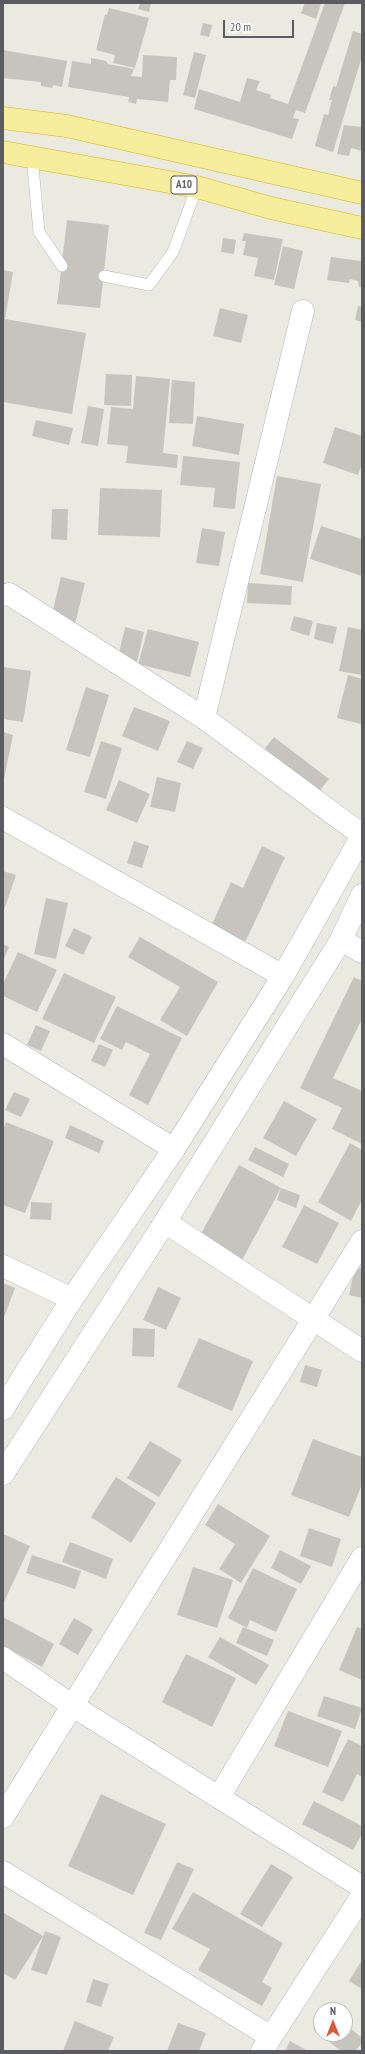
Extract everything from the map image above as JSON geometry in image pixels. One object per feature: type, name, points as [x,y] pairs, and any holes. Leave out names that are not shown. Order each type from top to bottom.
[{"type":"highway","points":[[3,118],[67,126],[362,193]]},
{"type":"highway","name":"A10","points":[[3,152],[32,156],[197,187],[271,208],[362,228]]},
{"type":"street","points":[[204,718],[303,311]]},
{"type":"street","points":[[3,595],[9,594],[204,718],[362,835],[283,976],[174,1148],[72,1299],[3,1409]]},
{"type":"street","points":[[3,818],[283,976]]},
{"type":"street","points":[[3,1474],[165,1222],[341,940],[362,896]]},
{"type":"street","points":[[341,940],[362,952]]},
{"type":"street","points":[[3,1044],[174,1148]]},
{"type":"street","points":[[165,1222],[362,1351]]},
{"type":"street","points":[[3,1817],[362,1241]]},
{"type":"street","points":[[3,1266],[72,1299]]},
{"type":"street","points":[[218,1797],[362,1558]]},
{"type":"street","points":[[3,1658],[73,1706],[362,1887]]},
{"type":"street","points":[[3,1872],[266,2044],[362,1896]]},
{"type":"lane","points":[[32,156],[39,232],[62,266]]},
{"type":"lane","points":[[104,276],[149,285],[173,252],[197,187]]},
{"type":"building","points":[[140,3],[151,3],[149,12],[138,9]]},
{"type":"building","points":[[305,3],[321,3],[316,19],[301,13]]},
{"type":"building","points":[[325,3],[345,3],[305,113],[296,110],[293,118],[299,119],[292,139],[194,109],[199,89],[240,102],[247,78],[260,81],[256,90],[271,95],[270,98],[288,104]]},
{"type":"building","points":[[109,8],[149,18],[135,68],[113,63],[115,55],[96,50],[105,14],[107,15]]},
{"type":"building","points":[[203,23],[212,25],[209,37],[200,35]]},
{"type":"building","points":[[353,31],[362,34],[362,56],[333,152],[315,146],[324,114],[328,115],[332,100],[329,100],[333,86],[336,87]]},
{"type":"building","points":[[3,50],[67,61],[62,87],[53,85],[52,88],[41,86],[41,82],[3,78]]},
{"type":"building","points":[[194,52],[206,55],[195,98],[183,95]]},
{"type":"building","points":[[143,55],[177,57],[176,80],[170,80],[168,102],[137,99],[136,104],[128,102],[129,97],[68,87],[72,61],[91,64],[91,58],[106,61],[108,64],[134,69],[131,76],[142,77]]},
{"type":"building","points":[[344,125],[362,127],[362,151],[351,148],[349,156],[337,154]]},
{"type":"building","points":[[67,220],[109,225],[100,308],[57,304]]},
{"type":"building","points":[[244,233],[283,239],[274,280],[254,276],[258,258],[243,255],[246,241],[242,241]]},
{"type":"building","points":[[223,238],[236,240],[234,254],[221,252]]},
{"type":"building","points":[[283,246],[303,251],[294,289],[274,285]]},
{"type":"building","points":[[331,257],[361,261],[362,287],[359,287],[358,281],[350,279],[349,283],[327,280]]},
{"type":"building","points":[[3,270],[13,272],[5,319],[86,333],[72,414],[3,402]]},
{"type":"building","points":[[358,306],[362,307],[362,322],[355,320]]},
{"type":"building","points":[[220,308],[248,315],[241,343],[213,336]]},
{"type":"building","points":[[106,374],[132,375],[131,406],[104,405]]},
{"type":"building","points":[[136,376],[170,379],[163,453],[178,455],[177,468],[126,463],[128,446],[107,444],[111,407],[133,409]]},
{"type":"building","points":[[172,380],[195,382],[193,424],[169,423]]},
{"type":"building","points":[[88,406],[104,409],[98,446],[81,443]]},
{"type":"building","points":[[197,416],[244,424],[239,455],[192,446]]},
{"type":"building","points":[[36,420],[73,428],[69,445],[32,436]]},
{"type":"building","points":[[335,427],[362,436],[362,464],[358,475],[323,463]]},
{"type":"building","points":[[183,456],[240,462],[235,509],[213,507],[215,488],[180,485]]},
{"type":"building","points":[[277,476],[321,484],[303,582],[260,574]]},
{"type":"building","points":[[100,488],[162,490],[160,537],[98,535]]},
{"type":"building","points":[[52,509],[68,509],[67,540],[51,539]]},
{"type":"building","points":[[321,526],[362,539],[362,576],[310,559]]},
{"type":"building","points":[[202,528],[225,532],[219,566],[196,563]]},
{"type":"building","points":[[61,577],[85,583],[75,624],[51,618]]},
{"type":"building","points":[[248,583],[292,586],[291,605],[247,603]]},
{"type":"building","points":[[294,616],[313,621],[309,636],[290,630]]},
{"type":"building","points":[[317,623],[337,627],[333,644],[314,639]]},
{"type":"building","points":[[125,627],[144,632],[136,666],[117,662]]},
{"type":"building","points":[[348,627],[362,630],[362,675],[339,671]]},
{"type":"building","points":[[148,629],[199,642],[190,677],[138,664]]},
{"type":"building","points":[[3,667],[31,671],[23,722],[3,719]]},
{"type":"building","points":[[348,675],[362,679],[361,724],[337,718]]},
{"type":"building","points":[[86,687],[109,695],[90,757],[66,750]]},
{"type":"building","points":[[134,707],[170,721],[158,751],[122,736]]},
{"type":"building","points":[[3,732],[13,735],[4,779],[3,778]]},
{"type":"building","points":[[274,737],[329,779],[314,798],[259,756]]},
{"type":"building","points":[[101,741],[122,748],[106,799],[84,792]]},
{"type":"building","points":[[187,741],[203,748],[193,769],[177,762]]},
{"type":"building","points":[[157,777],[181,783],[175,812],[150,807]]},
{"type":"building","points":[[119,780],[150,794],[137,823],[106,810]]},
{"type":"building","points":[[134,841],[149,846],[142,868],[127,863]]},
{"type":"building","points":[[262,846],[285,857],[243,947],[209,931],[231,882],[243,888]]},
{"type":"building","points":[[3,871],[16,875],[3,913]]},
{"type":"building","points":[[46,898],[68,903],[56,959],[34,954]]},
{"type":"building","points":[[74,928],[92,937],[83,955],[65,946]]},
{"type":"building","points":[[140,937],[218,982],[187,1036],[160,1020],[180,987],[128,957]]},
{"type":"building","points":[[3,944],[9,947],[3,961]]},
{"type":"building","points":[[18,952],[57,970],[37,1012],[3,996],[3,984]]},
{"type":"building","points":[[64,973],[116,997],[94,1043],[42,1019]]},
{"type":"building","points":[[354,977],[362,981],[362,1019],[333,1078],[362,1091],[362,1144],[332,1129],[342,1108],[300,1088]]},
{"type":"building","points":[[117,1006],[182,1038],[148,1105],[129,1095],[150,1054],[126,1042],[122,1050],[100,1039]]},
{"type":"building","points":[[36,1025],[50,1031],[41,1051],[27,1045]]},
{"type":"building","points":[[99,1044],[113,1050],[105,1067],[91,1061]]},
{"type":"building","points":[[14,1092],[30,1099],[21,1117],[5,1110]]},
{"type":"building","points":[[284,1101],[317,1119],[296,1156],[263,1138]]},
{"type":"building","points":[[6,1122],[54,1141],[25,1213],[3,1205],[3,1130]]},
{"type":"building","points":[[70,1125],[104,1141],[99,1153],[65,1138]]},
{"type":"building","points":[[350,1143],[362,1150],[362,1200],[351,1221],[318,1202]]},
{"type":"building","points":[[255,1147],[289,1164],[283,1177],[248,1160]]},
{"type":"building","points":[[239,1165],[281,1188],[241,1262],[198,1239]]},
{"type":"building","points":[[281,1188],[300,1195],[296,1208],[277,1200]]},
{"type":"building","points":[[31,1202],[52,1203],[51,1220],[30,1219]]},
{"type":"building","points":[[304,1205],[339,1223],[317,1264],[282,1247]]},
{"type":"building","points":[[355,1267],[362,1269],[362,1298],[349,1295]]},
{"type":"building","points":[[3,1283],[15,1288],[3,1320]]},
{"type":"building","points":[[158,1287],[181,1298],[166,1330],[143,1320]]},
{"type":"building","points":[[133,1328],[155,1329],[154,1357],[132,1356]]},
{"type":"building","points":[[199,1338],[253,1361],[232,1411],[177,1387]]},
{"type":"building","points":[[305,1365],[322,1370],[317,1387],[300,1382]]},
{"type":"building","points":[[313,1439],[362,1457],[362,1484],[349,1517],[291,1495]]},
{"type":"building","points":[[150,1441],[182,1460],[159,1497],[127,1478]]},
{"type":"building","points":[[116,1477],[156,1503],[131,1543],[91,1517]]},
{"type":"building","points":[[218,1504],[270,1536],[241,1583],[219,1569],[235,1544],[205,1525]]},
{"type":"building","points":[[309,1528],[341,1539],[332,1567],[300,1556]]},
{"type":"building","points":[[3,1534],[30,1546],[3,1604]]},
{"type":"building","points":[[70,1542],[113,1559],[106,1579],[62,1562]]},
{"type":"building","points":[[280,1550],[311,1566],[301,1584],[271,1568]]},
{"type":"building","points":[[32,1555],[81,1571],[75,1589],[26,1573]]},
{"type":"building","points":[[193,1567],[233,1580],[217,1628],[177,1615]]},
{"type":"building","points":[[253,1568],[297,1589],[276,1632],[250,1620],[247,1628],[228,1618]]},
{"type":"building","points":[[3,1617],[54,1644],[42,1667],[3,1646]]},
{"type":"building","points":[[74,1618],[93,1629],[78,1655],[59,1644]]},
{"type":"building","points":[[243,1627],[274,1640],[267,1656],[236,1643]]},
{"type":"building","points":[[357,1627],[362,1629],[362,1680],[339,1670]]},
{"type":"building","points":[[220,1637],[269,1665],[256,1685],[208,1657]]},
{"type":"building","points":[[186,1654],[236,1678],[212,1727],[162,1702]]},
{"type":"building","points":[[324,1696],[362,1708],[355,1729],[317,1716]]},
{"type":"building","points":[[288,1711],[342,1731],[328,1767],[274,1746]]},
{"type":"building","points":[[348,1739],[362,1746],[362,1777],[357,1774],[343,1802],[322,1792]]},
{"type":"building","points":[[101,1794],[166,1824],[133,1895],[68,1866]]},
{"type":"building","points":[[314,1801],[362,1826],[362,1834],[353,1850],[302,1824]]},
{"type":"building","points":[[177,1862],[194,1869],[161,1940],[144,1933]]},
{"type":"building","points":[[271,1864],[293,1877],[262,1927],[240,1914]]},
{"type":"building","points":[[193,1892],[283,1943],[262,1982],[272,1988],[262,2006],[198,1970],[210,1949],[172,1929]]},
{"type":"building","points":[[4,1913],[43,1936],[15,1980],[3,1973]]},
{"type":"building","points":[[45,1931],[61,1937],[47,1975],[31,1970]]},
{"type":"building","points":[[362,1960],[362,1989],[349,1981]]},
{"type":"building","points":[[93,1979],[109,1984],[101,2007],[86,2002]]},
{"type":"building","points":[[75,2021],[114,2037],[108,2051],[63,2051]]},
{"type":"building","points":[[178,2023],[206,2033],[199,2051],[167,2051]]},
{"type":"building","points":[[353,2031],[362,2038],[362,2043],[355,2051],[341,2051],[330,2042],[353,2042]]},
{"type":"building","points":[[290,2041],[308,2051],[285,2051]]}]
